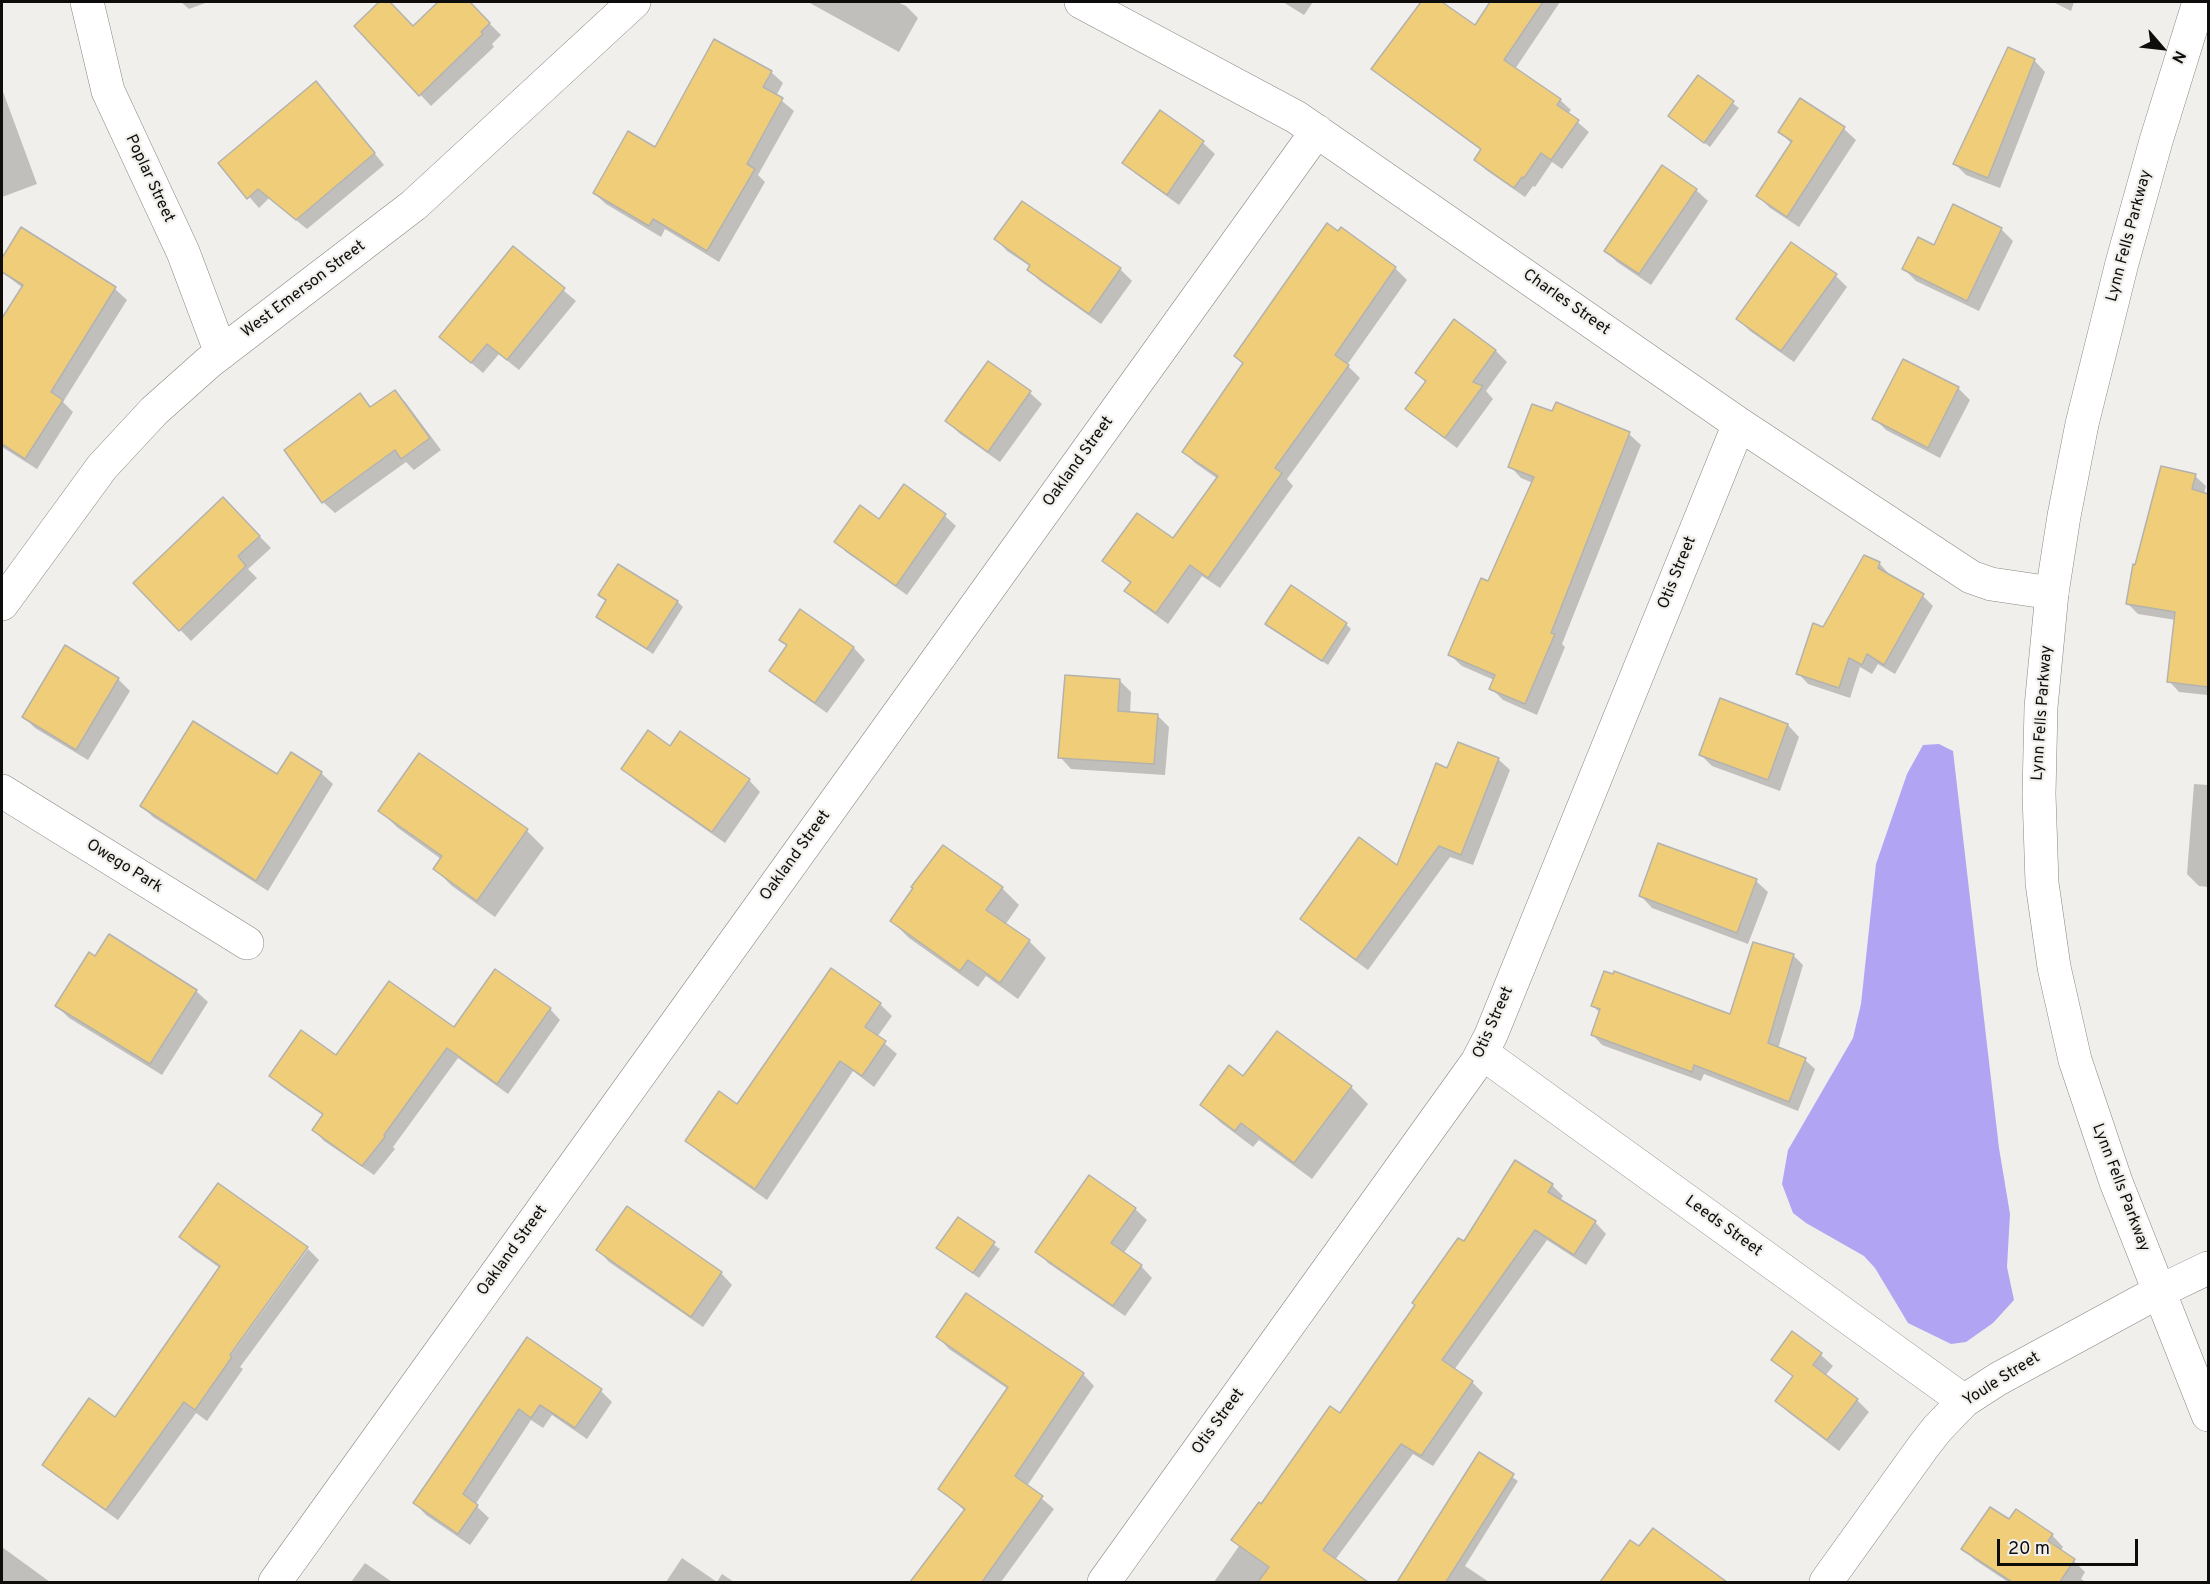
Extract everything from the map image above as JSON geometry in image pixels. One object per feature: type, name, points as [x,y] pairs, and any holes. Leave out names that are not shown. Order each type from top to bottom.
[{"type":"street","name":"Poplar Street","points":[[87,2],[108,90],[183,252],[221,353]]},
{"type":"street","name":"West Emerson Street","points":[[2,604],[102,467],[153,411],[221,353],[414,205],[634,2]]},
{"type":"street","name":"Charles Street","points":[[1080,2],[1296,117],[1739,424],[1971,577],[1990,584],[2052,593]]},
{"type":"street","name":"Lynn Fells Parkway","points":[[2199,2],[2156,141],[2101,345],[2073,470],[2052,593],[2042,707],[2038,794],[2042,883],[2054,967],[2076,1060],[2093,1116],[2208,1415]]},
{"type":"street","name":"Oakland Street","points":[[275,1582],[1317,131]]},
{"type":"street","name":"Otis Street","points":[[1104,1582],[1482,1053],[1739,424]]},
{"type":"street","name":"Owego Park","points":[[2,791],[247,943]]},
{"type":"street","name":"Leeds Street","points":[[1482,1053],[1964,1401]]},
{"type":"street","name":"Youle Street","points":[[1826,1582],[1923,1447],[1964,1401],[1998,1379],[2160,1291],[2208,1268]]},
{"type":"shaded area","points":[[1939,744],[1953,751],[1999,1148],[2010,1214],[2007,1267],[2014,1300],[1993,1323],[1966,1342],[1951,1344],[1908,1323],[1875,1268],[1864,1256],[1806,1223],[1793,1213],[1782,1184],[1788,1150],[1853,1038],[1861,1004],[1876,864],[1907,774],[1923,745]]},
{"type":"building","points":[[379,2],[390,2],[413,26],[438,2],[470,2],[490,23],[481,32],[483,34],[419,96],[354,26]]},
{"type":"building","points":[[1421,2],[1442,2],[1475,25],[1490,2],[1543,2],[1504,60],[1561,99],[1557,105],[1579,120],[1551,160],[1541,153],[1524,178],[1522,177],[1514,188],[1474,160],[1481,149],[1371,69]]},
{"type":"building","points":[[714,39],[772,71],[763,87],[783,98],[747,164],[755,169],[707,251],[653,219],[649,226],[593,193],[628,131],[655,147]]},
{"type":"building","points":[[2008,47],[2035,59],[1988,178],[1953,164]]},
{"type":"building","points":[[1698,75],[1734,101],[1704,143],[1668,116]]},
{"type":"building","points":[[316,81],[375,153],[296,220],[258,189],[247,199],[218,163]]},
{"type":"building","points":[[1800,98],[1845,127],[1787,217],[1756,196],[1792,141],[1778,132]]},
{"type":"building","points":[[1160,110],[1204,141],[1167,195],[1122,163]]},
{"type":"building","points":[[1662,165],[1697,189],[1639,274],[1604,251]]},
{"type":"building","points":[[1022,201],[1121,268],[1089,314],[1027,270],[1030,265],[994,239]]},
{"type":"building","points":[[1953,204],[2002,228],[1967,301],[1902,269],[1918,237],[1934,245]]},
{"type":"building","points":[[1327,223],[1338,231],[1341,227],[1396,267],[1335,355],[1349,365],[1275,468],[1282,473],[1208,578],[1190,565],[1156,613],[1124,591],[1131,582],[1102,561],[1137,513],[1173,538],[1218,476],[1182,452],[1243,363],[1234,356]]},
{"type":"building","points":[[21,227],[116,287],[51,392],[63,400],[25,459],[2,444],[2,318],[23,285],[2,272],[2,258]]},
{"type":"building","points":[[1791,242],[1837,274],[1781,351],[1736,319]]},
{"type":"building","points":[[513,246],[565,288],[507,360],[487,344],[471,363],[439,337]]},
{"type":"building","points":[[1454,319],[1496,350],[1473,382],[1483,386],[1445,438],[1405,409],[1426,381],[1415,373]]},
{"type":"building","points":[[1903,359],[1959,387],[1928,448],[1872,419]]},
{"type":"building","points":[[988,361],[1031,391],[988,452],[945,421]]},
{"type":"building","points":[[395,390],[430,438],[401,459],[395,450],[322,503],[284,450],[360,393],[370,407]]},
{"type":"building","points":[[1556,402],[1630,432],[1551,633],[1555,634],[1525,704],[1489,689],[1495,675],[1448,655],[1481,578],[1488,581],[1534,477],[1508,467],[1532,404],[1552,411]]},
{"type":"building","points":[[2161,466],[2196,474],[2192,489],[2208,494],[2208,687],[2167,682],[2175,612],[2126,604],[2133,564],[2135,565]]},
{"type":"building","points":[[904,484],[946,514],[896,586],[834,542],[860,505],[879,519]]},
{"type":"building","points":[[223,497],[260,536],[238,556],[246,566],[179,631],[133,583]]},
{"type":"building","points":[[1864,555],[1880,562],[1878,568],[1924,594],[1884,665],[1867,654],[1862,665],[1849,658],[1839,688],[1796,674],[1813,623],[1823,627]]},
{"type":"building","points":[[618,564],[678,601],[647,649],[596,617],[606,600],[598,595]]},
{"type":"building","points":[[1291,585],[1347,623],[1322,661],[1265,624]]},
{"type":"building","points":[[800,609],[854,647],[815,703],[769,671],[787,645],[779,640]]},
{"type":"building","points":[[65,645],[119,678],[76,750],[22,717]]},
{"type":"building","points":[[1065,675],[1120,679],[1118,711],[1158,714],[1154,764],[1058,758]]},
{"type":"building","points":[[1720,698],[1788,724],[1768,780],[1699,755]]},
{"type":"building","points":[[193,721],[277,774],[291,752],[322,772],[256,881],[140,806]]},
{"type":"building","points":[[648,730],[670,746],[680,731],[750,779],[712,832],[621,769]]},
{"type":"building","points":[[1458,742],[1499,758],[1461,855],[1439,846],[1356,960],[1300,919],[1359,837],[1397,865],[1436,763],[1447,768]]},
{"type":"building","points":[[419,753],[528,829],[477,901],[433,869],[442,856],[378,811]]},
{"type":"building","points":[[1658,843],[1757,879],[1737,933],[1639,896]]},
{"type":"building","points":[[943,845],[1003,887],[986,910],[1030,940],[1000,983],[968,960],[960,971],[890,921],[913,888],[911,887]]},
{"type":"building","points":[[109,934],[197,990],[150,1064],[55,1006],[89,952],[95,956]]},
{"type":"building","points":[[1753,942],[1794,954],[1768,1043],[1806,1058],[1789,1102],[1694,1065],[1692,1072],[1591,1035],[1600,1009],[1591,1006],[1604,971],[1613,974],[1614,971],[1730,1014]]},
{"type":"building","points":[[831,968],[881,1003],[865,1027],[886,1041],[862,1076],[840,1061],[755,1189],[685,1141],[719,1091],[737,1104]]},
{"type":"building","points":[[495,969],[551,1008],[497,1084],[447,1048],[362,1166],[312,1130],[323,1114],[269,1076],[301,1030],[336,1055],[389,981],[454,1027]]},
{"type":"building","points":[[1277,1031],[1352,1086],[1294,1163],[1241,1123],[1235,1131],[1200,1105],[1229,1065],[1243,1076]]},
{"type":"building","points":[[1515,1160],[1553,1184],[1548,1192],[1596,1221],[1574,1255],[1535,1230],[1442,1360],[1473,1381],[1421,1456],[1401,1444],[1323,1550],[1368,1582],[1258,1582],[1269,1567],[1231,1540],[1259,1502],[1261,1504],[1330,1406],[1340,1413],[1415,1305],[1412,1303],[1458,1238],[1464,1241]]},
{"type":"building","points":[[1089,1175],[1136,1208],[1111,1243],[1142,1265],[1113,1306],[1035,1252]]},
{"type":"building","points":[[218,1183],[308,1247],[230,1355],[232,1357],[195,1410],[184,1402],[106,1510],[42,1465],[89,1398],[115,1417],[220,1266],[179,1237]]},
{"type":"building","points":[[627,1206],[722,1272],[691,1317],[596,1250]]},
{"type":"building","points":[[958,1217],[995,1242],[973,1273],[936,1248]]},
{"type":"building","points":[[966,1293],[1084,1373],[1015,1476],[1043,1496],[982,1582],[910,1582],[965,1509],[938,1489],[1008,1387],[936,1337]]},
{"type":"building","points":[[1792,1331],[1822,1353],[1813,1365],[1858,1399],[1827,1440],[1775,1401],[1793,1376],[1771,1360]]},
{"type":"building","points":[[527,1337],[602,1389],[575,1428],[540,1405],[531,1418],[519,1409],[463,1494],[478,1505],[458,1534],[413,1503]]},
{"type":"building","points":[[1479,1452],[1514,1474],[1446,1582],[1397,1582]]},
{"type":"building","points":[[1990,1507],[2009,1519],[2016,1509],[2053,1534],[2048,1541],[2075,1559],[2060,1582],[2012,1582],[1961,1549]]},
{"type":"building","points":[[1653,1528],[1727,1582],[1600,1582],[1630,1540],[1639,1546]]}]
